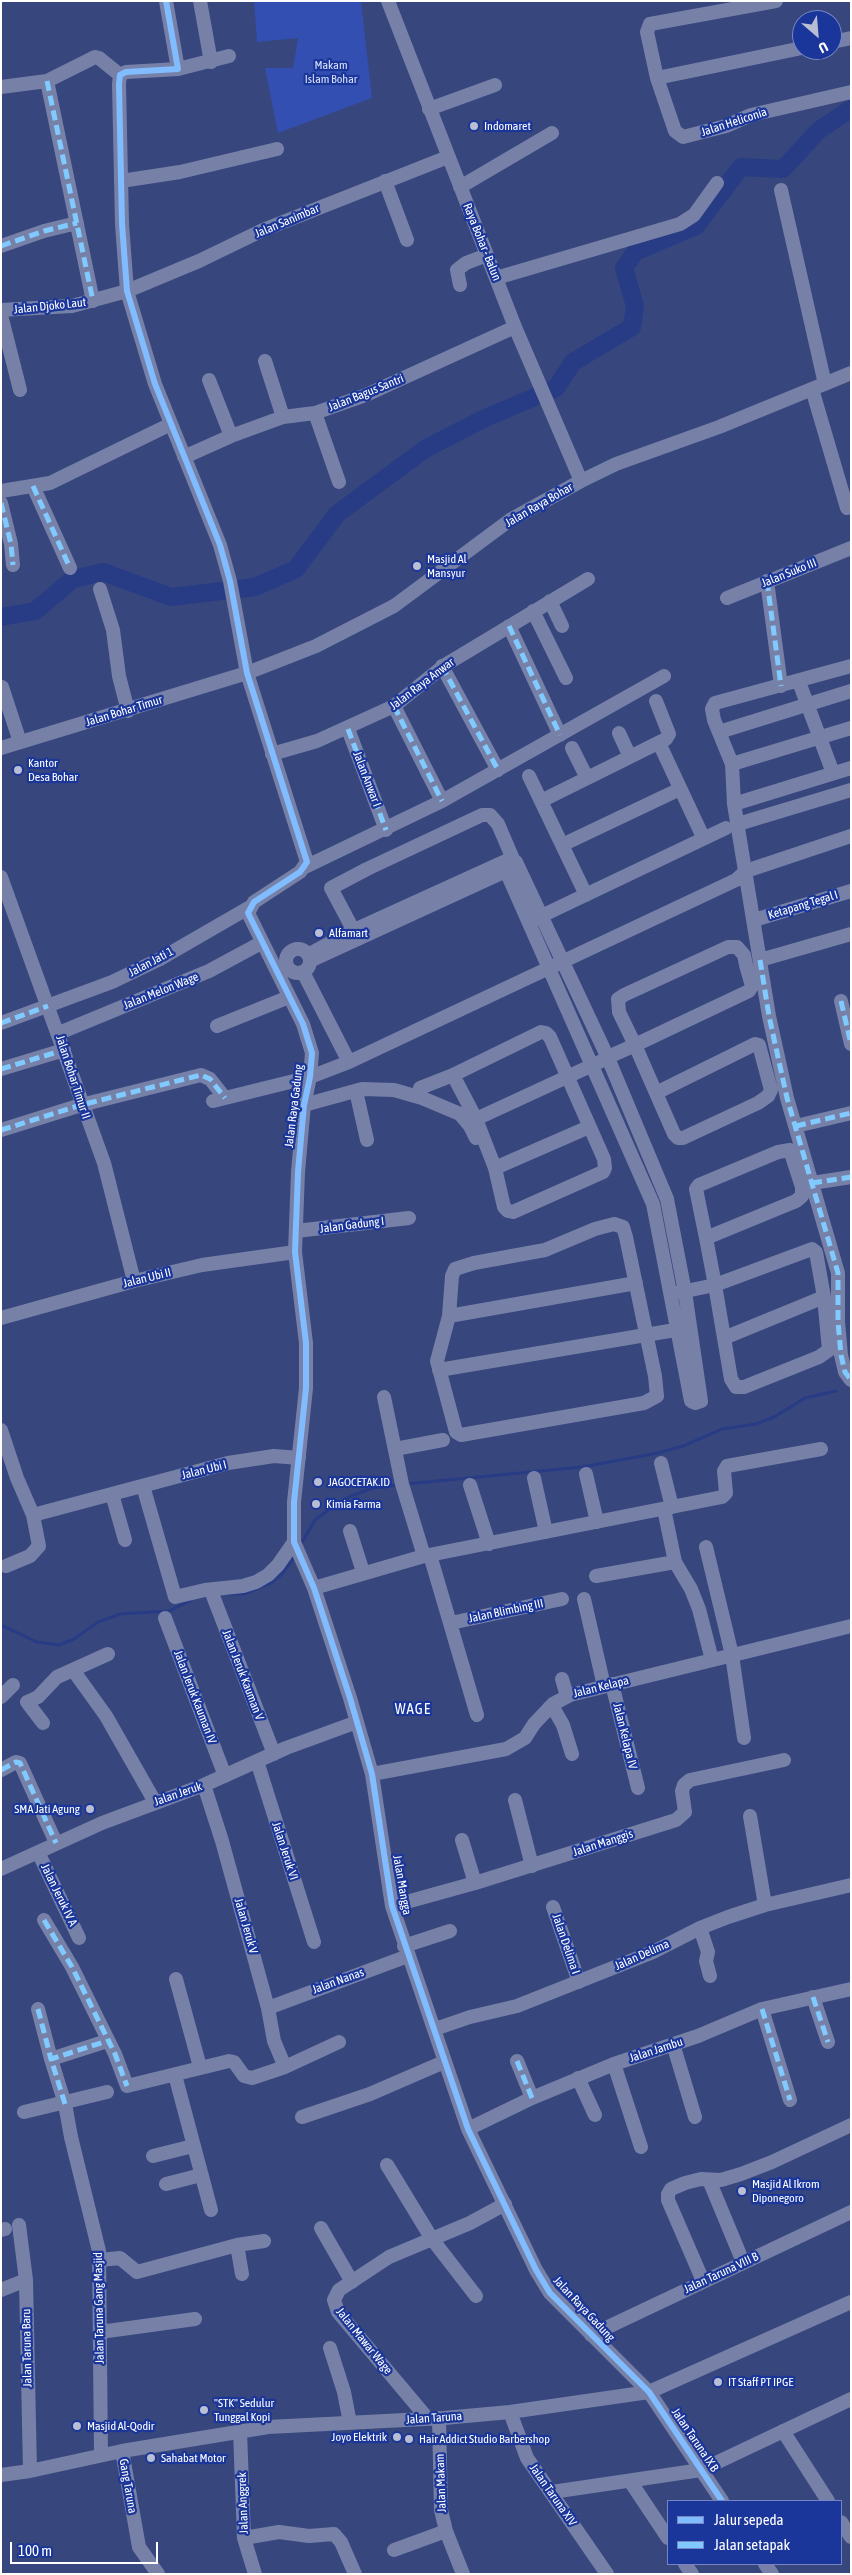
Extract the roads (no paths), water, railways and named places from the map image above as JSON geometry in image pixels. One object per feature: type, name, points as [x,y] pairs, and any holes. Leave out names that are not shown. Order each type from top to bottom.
[{"type":"street","points":[[166,1],[178,69]]},
{"type":"street","points":[[200,1],[211,62]]},
{"type":"street","name":"Raya Bohar - Balun","points":[[388,1],[515,327],[581,481]]},
{"type":"street","points":[[776,1],[650,24],[647,32],[657,78],[792,50]]},
{"type":"street","points":[[120,76],[130,72],[178,69],[230,56]]},
{"type":"street","points":[[1,86],[47,81],[95,57],[99,58],[120,76],[121,181],[127,291],[156,384],[220,545],[230,581],[247,673],[272,754],[307,855],[305,867]]},
{"type":"street","name":"Jalan Heliconia","points":[[657,78],[676,131],[683,137],[726,126],[751,115],[851,92]]},
{"type":"street","points":[[47,81],[93,301]]},
{"type":"street","points":[[429,109],[495,85]]},
{"type":"street","points":[[460,187],[552,133]]},
{"type":"street","points":[[121,181],[180,172],[277,149]]},
{"type":"street","name":"Jalan Sanimbar","points":[[127,291],[199,261],[264,230],[448,157]]},
{"type":"street","points":[[386,181],[407,240]]},
{"type":"street","points":[[496,278],[680,224],[694,215],[717,183]]},
{"type":"street","points":[[780,190],[825,384]]},
{"type":"street","points":[[1,246],[44,231],[77,223]]},
{"type":"street","points":[[460,285],[456,270],[466,263],[487,255]]},
{"type":"street","name":"Jalan Djoko Laut","points":[[1,310],[55,308],[93,301],[127,291]]},
{"type":"street","points":[[1,315],[20,390]]},
{"type":"street","name":"Jalan Bagus Santri","points":[[184,457],[231,436],[283,417],[315,413],[366,395],[515,327]]},
{"type":"street","points":[[265,361],[283,417]]},
{"type":"street","name":"Jalan Raya Bohar","points":[[247,673],[316,646],[370,620],[422,586],[510,520],[581,481],[616,464],[851,373]]},
{"type":"street","points":[[209,380],[231,436]]},
{"type":"street","points":[[812,389],[847,508]]},
{"type":"street","points":[[315,413],[339,482]]},
{"type":"street","points":[[1,491],[60,479],[171,424]]},
{"type":"street","points":[[33,486],[70,568]]},
{"type":"street","points":[[1,503],[11,544],[13,565]]},
{"type":"street","name":"Jalan Suko III","points":[[727,598],[851,548]]},
{"type":"street","name":"Jalan Raya Anwar","points":[[272,754],[317,741],[348,729],[394,706],[429,682],[442,666],[588,579]]},
{"type":"street","points":[[767,582],[781,686]]},
{"type":"street","points":[[100,589],[113,630],[119,676],[128,711]]},
{"type":"street","points":[[550,601],[562,626]]},
{"type":"street","points":[[533,611],[566,678]]},
{"type":"street","points":[[509,626],[560,735]]},
{"type":"street","points":[[442,666],[498,770]]},
{"type":"street","points":[[849,1377],[838,1322],[838,1273],[796,1126],[769,1016],[746,870],[732,826],[734,804],[732,764],[712,709],[716,702],[799,682],[851,666]]},
{"type":"street","name":"Jalan Bohar Timur","points":[[1,748],[128,711],[247,673]]},
{"type":"street","points":[[250,907],[305,867],[386,830],[442,801],[664,676]]},
{"type":"street","points":[[799,682],[833,773]]},
{"type":"street","points":[[2,688],[20,742]]},
{"type":"street","points":[[719,732],[851,691]]},
{"type":"street","points":[[541,801],[666,739],[669,734],[656,701]]},
{"type":"street","points":[[394,706],[442,801]]},
{"type":"street","points":[[732,764],[851,728]]},
{"type":"street","name":"Jalan Anwar I","points":[[348,729],[386,830]]},
{"type":"street","points":[[619,733],[630,757]]},
{"type":"street","points":[[659,743],[703,837]]},
{"type":"street","points":[[572,748],[587,778]]},
{"type":"street","points":[[734,804],[851,768]]},
{"type":"street","points":[[530,776],[586,894]]},
{"type":"street","points":[[562,844],[680,789]]},
{"type":"street","points":[[536,919],[703,837],[732,826],[851,790]]},
{"type":"street","points":[[356,934],[331,888],[482,815],[490,815],[498,824],[513,859],[520,868],[550,969],[653,1204],[678,1293]]},
{"type":"street","points":[[1,1130],[81,1105],[201,1074],[210,1079],[219,1100],[310,1078],[349,1062],[550,969],[736,880],[746,870],[851,836]]},
{"type":"street","points":[[349,1062],[307,963],[301,950],[293,950],[287,957],[283,971],[298,973],[307,963],[356,934],[433,899],[513,859]]},
{"type":"street","points":[[433,899],[505,871],[563,962],[608,1058],[667,1199],[684,1328],[438,1370]]},
{"type":"street","name":"Jalan Bohar Timur II","points":[[1,877],[4,898],[59,1033],[81,1105],[104,1163],[134,1280]]},
{"type":"street","name":"Ketapang Tegal I","points":[[754,920],[851,891]]},
{"type":"street","name":"Jalan Raya Gadung","points":[[250,907],[250,919],[261,943],[283,971],[290,997],[303,1024],[312,1053],[310,1078],[304,1105],[295,1252],[306,1344],[306,1388],[294,1502],[296,1546],[314,1588]]},
{"type":"street","name":"Jalan Jati 1","points":[[1,1023],[112,982],[160,959],[250,907]]},
{"type":"street","points":[[760,960],[851,934]]},
{"type":"street","name":"Jalan Melon Wage","points":[[59,1033],[209,971],[261,943]]},
{"type":"street","points":[[476,1119],[608,1058],[635,1045],[751,990],[744,955],[737,947],[728,947],[618,999],[619,1012],[635,1045],[656,1093],[674,1134],[680,1138],[758,1103],[768,1096],[771,1090],[771,1083],[759,1045],[755,1044],[656,1093]]},
{"type":"street","points":[[217,1026],[290,997]]},
{"type":"street","points":[[841,1001],[850,1036]]},
{"type":"street","points":[[420,1088],[453,1075],[541,1032],[550,1037],[568,1076],[604,1159],[605,1168],[603,1172],[513,1212],[504,1207],[495,1168],[476,1119],[453,1075]]},
{"type":"street","points":[[1,1069],[64,1050]]},
{"type":"street","points":[[304,1105],[356,1091],[394,1090],[422,1098],[460,1114],[470,1126],[485,1155]]},
{"type":"street","points":[[356,1091],[367,1140]]},
{"type":"street","points":[[796,1126],[851,1113]]},
{"type":"street","points":[[495,1168],[589,1127]]},
{"type":"street","points":[[623,1136],[637,1128]]},
{"type":"street","points":[[678,1293],[714,1285],[812,1248],[816,1252],[830,1347],[819,1357],[744,1387],[736,1386],[731,1379],[714,1285],[706,1238],[696,1193],[697,1187],[778,1152],[790,1150],[802,1187],[802,1196],[796,1201],[706,1238]]},
{"type":"street","points":[[812,1183],[851,1177]]},
{"type":"street","points":[[653,1204],[667,1199]]},
{"type":"street","name":"Jalan Gadung I","points":[[296,1230],[336,1228],[409,1218]]},
{"type":"street","points":[[614,1224],[623,1227],[636,1283],[658,1391],[653,1400],[461,1435],[456,1432],[438,1370],[437,1352],[448,1316],[452,1276],[455,1269],[488,1260],[545,1250],[595,1229],[614,1224]]},
{"type":"street","name":"Jalan Ubi II","points":[[1,1318],[134,1280],[202,1265],[295,1252]]},
{"type":"street","points":[[448,1316],[636,1283]]},
{"type":"street","points":[[724,1338],[824,1297]]},
{"type":"street","points":[[384,1397],[402,1484],[450,1623],[477,1715]]},
{"type":"street","points":[[1,1430],[17,1478],[33,1515],[40,1546],[30,1556],[6,1566]]},
{"type":"street","points":[[394,1449],[443,1440]]},
{"type":"street","points":[[314,1588],[363,1572],[427,1555],[725,1495],[724,1471],[727,1466],[821,1449]]},
{"type":"street","name":"Jalan Ubi I","points":[[112,1494],[228,1464],[274,1456],[298,1458]]},
{"type":"street","points":[[661,1463],[675,1562],[684,1576],[699,1609],[712,1660]]},
{"type":"street","points":[[586,1474],[597,1522]]},
{"type":"street","points":[[534,1478],[546,1532]]},
{"type":"street","points":[[470,1485],[489,1544]]},
{"type":"street","points":[[143,1486],[172,1595],[175,1597],[205,1590],[243,1586],[256,1582],[268,1575],[296,1546]]},
{"type":"street","points":[[33,1515],[112,1494],[125,1540]]},
{"type":"street","points":[[350,1531],[363,1572]]},
{"type":"street","points":[[706,1547],[732,1655],[744,1738]]},
{"type":"street","points":[[596,1576],[675,1562]]},
{"type":"street","name":"Jalan Mangga","points":[[314,1588],[372,1774],[392,1906],[468,2129],[505,2204]]},
{"type":"street","name":"Jalan Jeruk Kauman V","points":[[213,1596],[274,1754]]},
{"type":"street","name":"Jalan Blimbing III","points":[[450,1623],[562,1599]]},
{"type":"street","name":"Jalan Kelapa IV","points":[[584,1599],[638,1788]]},
{"type":"street","name":"Jalan Jeruk Kauman IV","points":[[165,1618],[225,1776]]},
{"type":"street","name":"Jalan Kelapa","points":[[372,1774],[506,1749],[526,1738],[534,1724],[549,1708],[567,1696],[851,1626]]},
{"type":"street","points":[[43,1724],[27,1702],[38,1697],[57,1677],[108,1654]]},
{"type":"street","points":[[72,1670],[106,1716],[155,1802]]},
{"type":"street","points":[[562,1679],[567,1696]]},
{"type":"street","points":[[1,1696],[13,1685]]},
{"type":"street","points":[[549,1708],[554,1711],[563,1725],[572,1754]]},
{"type":"street","name":"Jalan Jeruk","points":[[1,1870],[56,1842],[155,1802],[204,1786],[257,1761],[357,1722]]},
{"type":"street","name":"Jalan Manggis","points":[[392,1906],[475,1884],[676,1820],[685,1812],[682,1792],[684,1785],[690,1780],[784,1760]]},
{"type":"street","name":"Jalan Jeruk VI","points":[[257,1761],[314,1942]]},
{"type":"street","points":[[1,1770],[16,1762],[20,1763],[56,1842]]},
{"type":"street","name":"Jalan Jeruk V","points":[[204,1786],[222,1840],[268,2008],[274,2040],[285,2066]]},
{"type":"street","points":[[515,1800],[532,1866]]},
{"type":"street","points":[[750,1816],[765,1906]]},
{"type":"street","points":[[462,1840],[475,1884]]},
{"type":"street","name":"Jalan Jeruk IV A","points":[[38,1852],[80,1938]]},
{"type":"street","name":"Jalan Delima","points":[[435,2029],[470,2017],[517,2006],[653,1952],[700,1928],[765,1906],[851,1885]]},
{"type":"street","name":"Jalan Delima I","points":[[553,1907],[579,1982]]},
{"type":"street","points":[[44,1920],[72,1966],[128,2086],[229,2061],[234,2062],[244,2076],[252,2078],[340,2042]]},
{"type":"street","points":[[700,1928],[708,1952],[706,1961],[710,1976]]},
{"type":"street","name":"Jalan Nanas","points":[[268,2008],[450,1931]]},
{"type":"street","points":[[176,1980],[200,2067]]},
{"type":"street","name":"Jalan Jambu","points":[[468,2129],[578,2078],[698,2036],[762,2009],[851,1989]]},
{"type":"street","points":[[814,1997],[828,2042]]},
{"type":"street","name":"Jalan Taruna Gang Masjid","points":[[38,2009],[65,2104],[100,2260],[100,2455]]},
{"type":"street","points":[[762,2009],[790,2100]]},
{"type":"street","points":[[51,2059],[107,2041]]},
{"type":"street","points":[[673,2044],[695,2117]]},
{"type":"street","points":[[517,2061],[532,2098]]},
{"type":"street","points":[[302,2117],[370,2094],[444,2062]]},
{"type":"street","points":[[614,2064],[641,2147]]},
{"type":"street","points":[[175,2075],[211,2210]]},
{"type":"street","points":[[578,2078],[595,2115]]},
{"type":"street","points":[[24,2112],[65,2104],[107,2092]]},
{"type":"street","points":[[703,2280],[668,2194],[671,2189],[701,2179],[721,2180],[772,2162],[851,2125]]},
{"type":"street","points":[[153,2156],[193,2146]]},
{"type":"street","points":[[387,2165],[432,2239],[476,2296]]},
{"type":"street","points":[[166,2184],[201,2175]]},
{"type":"street","points":[[710,2180],[743,2262]]},
{"type":"street","name":"Jalan Raya Gadung","points":[[505,2204],[536,2270],[550,2293],[649,2392]]},
{"type":"street","name":"Jalan Mawar Wage","points":[[433,2418],[335,2307],[334,2300],[339,2290],[389,2257],[470,2223],[505,2204]]},
{"type":"street","name":"Jalan Taruna VIII B","points":[[591,2335],[703,2280],[851,2212]]},
{"type":"street","name":"Jalan Taruna Baru","points":[[19,2225],[26,2280],[30,2471]]},
{"type":"street","points":[[321,2228],[352,2282]]},
{"type":"street","points":[[100,2260],[120,2258],[137,2272],[264,2240]]},
{"type":"street","points":[[237,2246],[242,2274]]},
{"type":"street","points":[[1,2290],[26,2280]]},
{"type":"street","name":"Jalan Taruna","points":[[1,2475],[30,2471],[122,2451],[268,2427],[350,2424],[510,2412],[649,2392],[851,2302]]},
{"type":"street","points":[[100,2332],[195,2318]]},
{"type":"street","points":[[330,2348],[344,2392],[350,2424]]},
{"type":"street","name":"Jalan Taruna IX B","points":[[649,2392],[721,2500]]},
{"type":"street","name":"Jalan Taruna IX B","points":[[701,2470],[851,2399]]},
{"type":"street","name":"Jalan Taruna XIV","points":[[510,2412],[522,2450],[607,2574]]},
{"type":"street","name":"Jalan Makam","points":[[433,2418],[441,2510],[446,2531],[463,2574]]},
{"type":"street","name":"Jalan Anggrek","points":[[240,2431],[244,2538],[255,2574]]},
{"type":"street","points":[[783,2431],[827,2500]]},
{"type":"street","name":"Gang Taruna","points":[[122,2451],[139,2547],[158,2574]]},
{"type":"street","points":[[552,2492],[701,2470]]},
{"type":"street","points":[[630,2481],[667,2536]]},
{"type":"street","points":[[842,2524],[851,2537]]},
{"type":"street","points":[[394,2550],[446,2531]]},
{"type":"street","points":[[244,2538],[279,2532],[309,2536],[334,2534],[341,2542],[355,2574]]},
{"type":"waterway","points":[[1,617],[35,611],[73,579],[103,572],[171,597],[255,587],[296,569],[337,514],[425,449],[483,419],[556,388],[573,362],[632,327],[635,306],[624,268],[635,252],[696,226],[741,167],[783,169],[819,130],[851,109]]},
{"type":"waterway","points":[[406,1484],[582,1467],[658,1453],[683,1446],[722,1429],[756,1424],[774,1417],[805,1398],[836,1391]]},
{"type":"waterway","points":[[300,1546],[315,1520],[331,1508],[351,1496],[373,1488],[398,1485]]},
{"type":"waterway","points":[[227,1594],[244,1594],[271,1583],[282,1574],[295,1556]]},
{"type":"waterway","points":[[1,1625],[37,1642],[59,1645],[74,1639],[98,1622],[120,1614],[169,1611],[191,1600]]},
{"type":"place","name":"Indomaret","points":[[474,126]]},
{"type":"place","name":"Masjid Al Mansyur","points":[[417,566]]},
{"type":"place","name":"Kantor Desa Bohar","points":[[18,770]]},
{"type":"place","name":"Alfamart","points":[[319,933]]},
{"type":"place","name":"JAGOCETAK.ID","points":[[318,1482]]},
{"type":"place","name":"Kimia Farma","points":[[316,1504]]},
{"type":"place","name":"SMA Jati Agung","points":[[90,1809]]},
{"type":"place","name":"Masjid Al Ikrom Diponegoro","points":[[742,2191]]},
{"type":"place","name":"IT Staff PT IPGE","points":[[718,2382]]},
{"type":"place","name":"\"STK\" Sedulur Tunggal Kopi","points":[[204,2410]]},
{"type":"place","name":"Masjid Al-Qodir","points":[[77,2426]]},
{"type":"place","name":"Joyo Elektrik","points":[[397,2437]]},
{"type":"place","name":"Hair Addict Studio Barbershop","points":[[409,2439]]},
{"type":"place","name":"Sahabat Motor","points":[[151,2458]]},
{"type":"district","name":"WAGE","points":[[413,1709]]},
{"type":"park label","name":"Makam Islam Bohar","points":[[331,72]]}]
